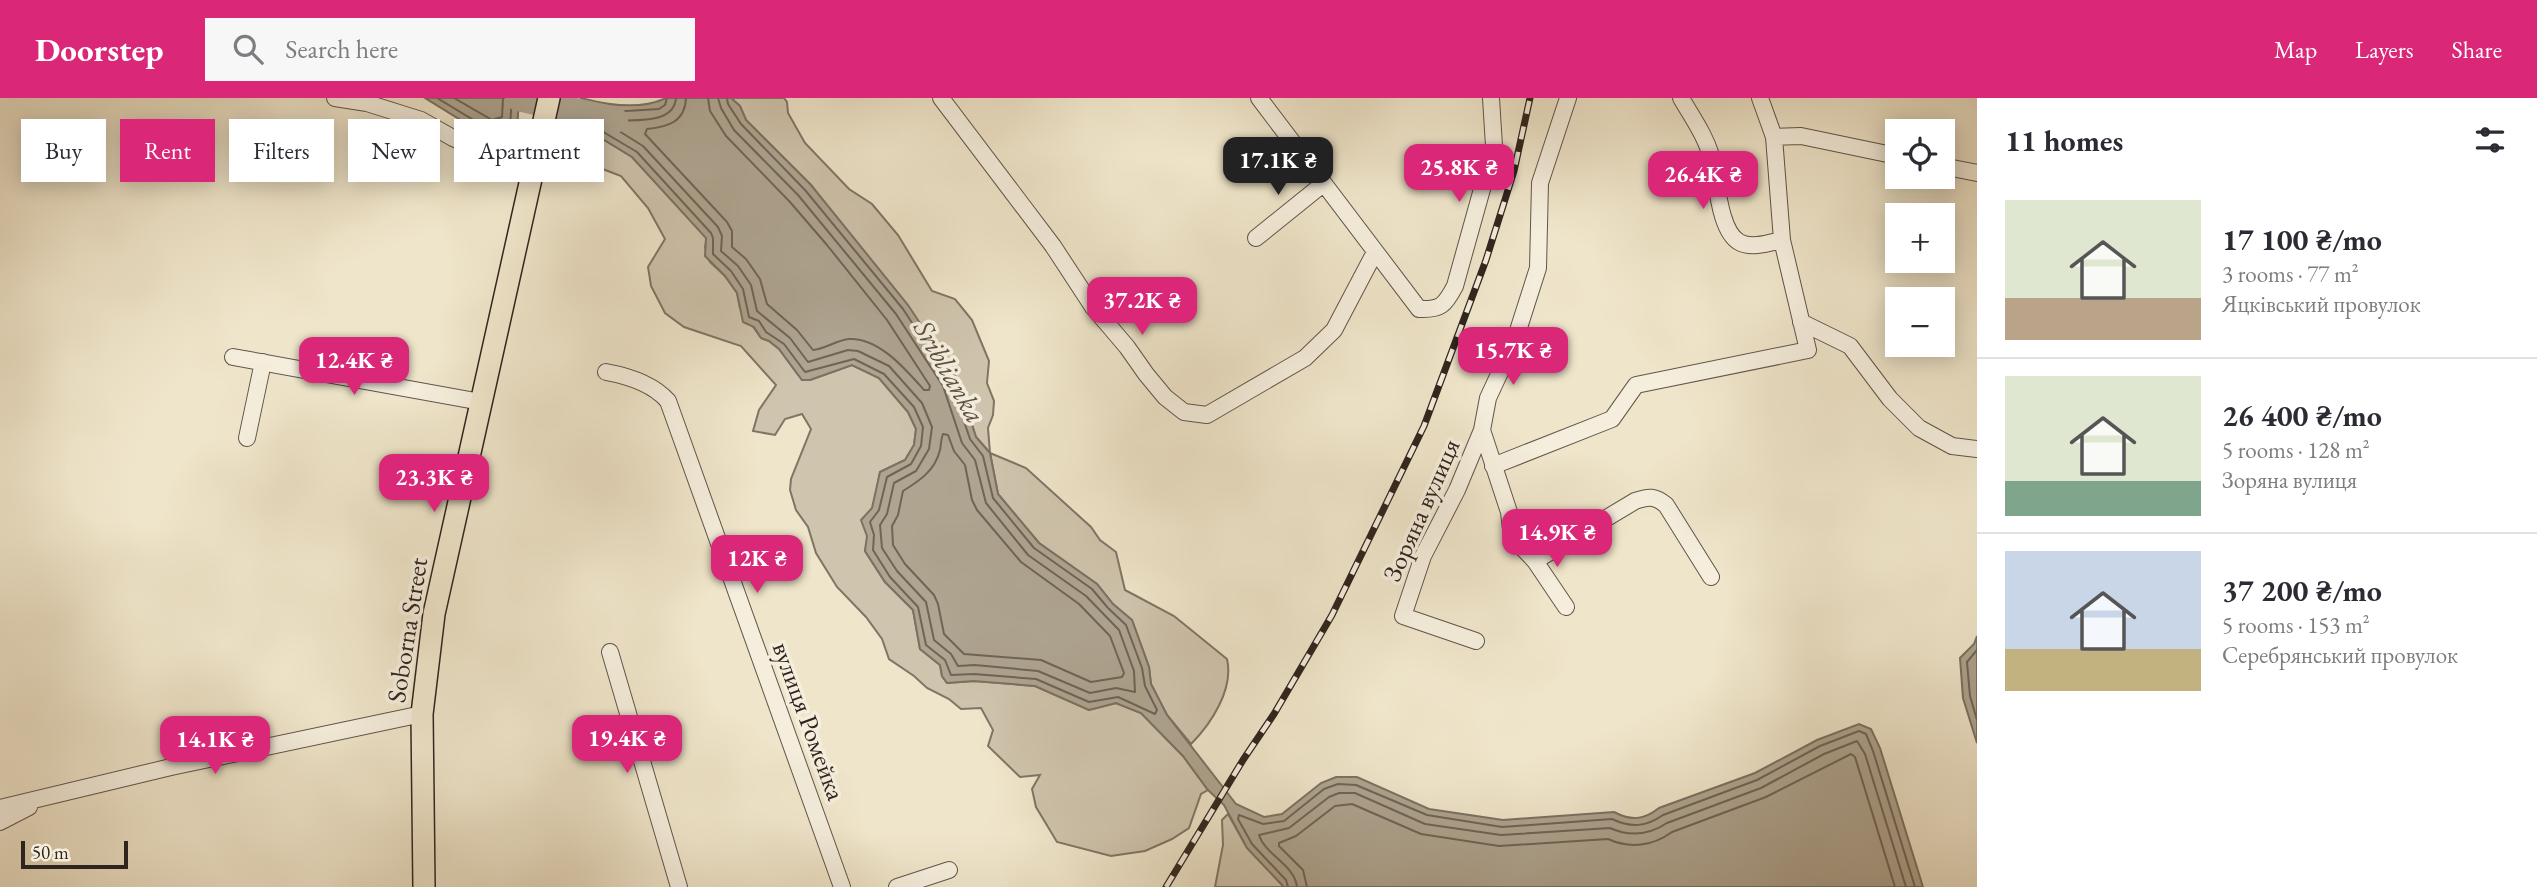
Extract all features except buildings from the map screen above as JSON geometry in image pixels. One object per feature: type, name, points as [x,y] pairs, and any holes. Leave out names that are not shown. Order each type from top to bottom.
[{"type":"main road","name":"Soborna Street","points":[[424,887],[422,714],[435,614],[549,98]]},
{"type":"street","points":[[335,98],[367,103],[421,120],[454,138]]},
{"type":"street","points":[[941,98],[1053,246],[1093,307],[1146,374],[1166,397],[1184,412],[1207,415],[1305,358],[1334,330],[1375,252]]},
{"type":"street","points":[[1259,98],[1419,309],[1433,310],[1446,303],[1455,286],[1494,146],[1491,98]]},
{"type":"street","name":"Зоряна вулиця","points":[[1476,641],[1403,616],[1423,556],[1457,491],[1482,430],[1488,398],[1516,340],[1538,268],[1540,183],[1568,98]]},
{"type":"street","points":[[1681,98],[1703,135],[1712,158],[1715,187],[1729,231],[1739,242],[1753,246],[1782,240]]},
{"type":"street","points":[[1760,98],[1774,137],[1782,240],[1801,322],[1850,346],[1890,399],[1919,428],[1952,446],[1977,449]]},
{"type":"street","points":[[1774,137],[1801,136],[1885,154]]},
{"type":"street","points":[[1955,169],[1977,173]]},
{"type":"street","points":[[1256,238],[1323,184]]},
{"type":"street","name":"Зоряна вулиця","points":[[1493,466],[1612,419],[1636,385],[1808,350],[1801,322]]},
{"type":"street","points":[[233,357],[481,401]]},
{"type":"street","points":[[247,438],[263,362]]},
{"type":"street","name":"вулиця Ромейка","points":[[606,372],[620,374],[659,390],[668,401],[842,887]]},
{"type":"street","name":"Зоряна вулиця","points":[[1482,430],[1509,512],[1511,528],[1518,543],[1535,561],[1566,607]]},
{"type":"street","points":[[1535,561],[1647,496],[1657,497],[1666,505],[1711,577]]},
{"type":"street","points":[[610,652],[679,887]]},
{"type":"street","points":[[0,808],[171,766],[422,714]]},
{"type":"street","points":[[0,822],[53,795]]},
{"type":"street","points":[[897,887],[949,870]]},
{"type":"shaded area","points":[[731,98],[784,98],[788,113],[805,143],[849,189],[872,204],[898,235],[932,291],[955,299],[972,320],[989,361],[987,383],[994,401],[988,428],[990,453],[976,437],[957,379],[811,185],[746,120],[740,106]]},
{"type":"shaded area","points":[[604,140],[632,157],[707,238],[705,247],[710,262],[725,276],[737,293],[740,308],[761,338],[779,349],[802,380],[810,380],[852,365],[879,378],[908,412],[916,429],[914,445],[905,460],[880,472],[865,551],[885,582],[913,610],[920,649],[940,665],[942,676],[947,683],[974,681],[1035,686],[1089,710],[1116,703],[1141,713],[1183,756],[1208,790],[1201,794],[1189,828],[1145,851],[1111,856],[1057,842],[1036,807],[1032,789],[1040,775],[1020,777],[988,746],[993,730],[981,708],[961,709],[949,699],[927,688],[889,659],[882,639],[866,617],[837,587],[816,553],[808,527],[796,510],[790,490],[791,479],[811,429],[802,414],[785,419],[775,435],[753,431],[759,410],[776,385],[741,346],[684,327],[665,313],[651,286],[648,267],[665,239],[648,208],[621,176],[604,169]]},
{"type":"shaded area","points":[[990,453],[1026,468],[1091,527],[1100,540],[1116,552],[1125,590],[1174,616],[1227,659],[1224,694],[1213,716],[1191,744],[1167,715],[1151,684],[1149,667],[1132,620],[1113,604],[1097,584],[1039,543],[998,494]]},
{"type":"shaded area","points":[[1228,814],[1247,848],[1284,887],[1215,887],[1223,845],[1222,820]]},
{"type":"water","points":[[425,98],[519,98],[518,119],[459,119]]},
{"type":"water","points":[[581,98],[602,103],[635,105],[666,98],[731,98],[740,106],[746,120],[811,185],[908,305],[957,379],[976,437],[990,453],[998,494],[1039,543],[1097,584],[1113,604],[1132,620],[1149,667],[1151,684],[1167,715],[1236,804],[1264,817],[1282,814],[1321,783],[1336,777],[1357,777],[1429,809],[1503,820],[1614,812],[1637,818],[1755,773],[1817,740],[1859,724],[1871,729],[1880,748],[1923,887],[1284,887],[1247,848],[1224,805],[1208,790],[1183,756],[1141,713],[1116,703],[1089,710],[1035,686],[974,681],[947,683],[942,676],[940,665],[920,649],[913,610],[885,582],[865,551],[867,536],[861,520],[872,508],[880,472],[905,460],[914,445],[916,429],[908,412],[879,378],[852,365],[810,380],[802,380],[779,349],[761,338],[754,327],[743,322],[737,293],[705,256],[706,238],[632,157],[604,140],[604,119],[580,119]]},
{"type":"water","points":[[1977,636],[1977,743],[1963,698],[1960,658],[1974,644]]},
{"type":"waterway","name":"Sriblianka","points":[[518,98],[615,120]]},
{"type":"railway","points":[[1166,887],[1332,615],[1424,426],[1486,260],[1514,171],[1530,98]]}]
